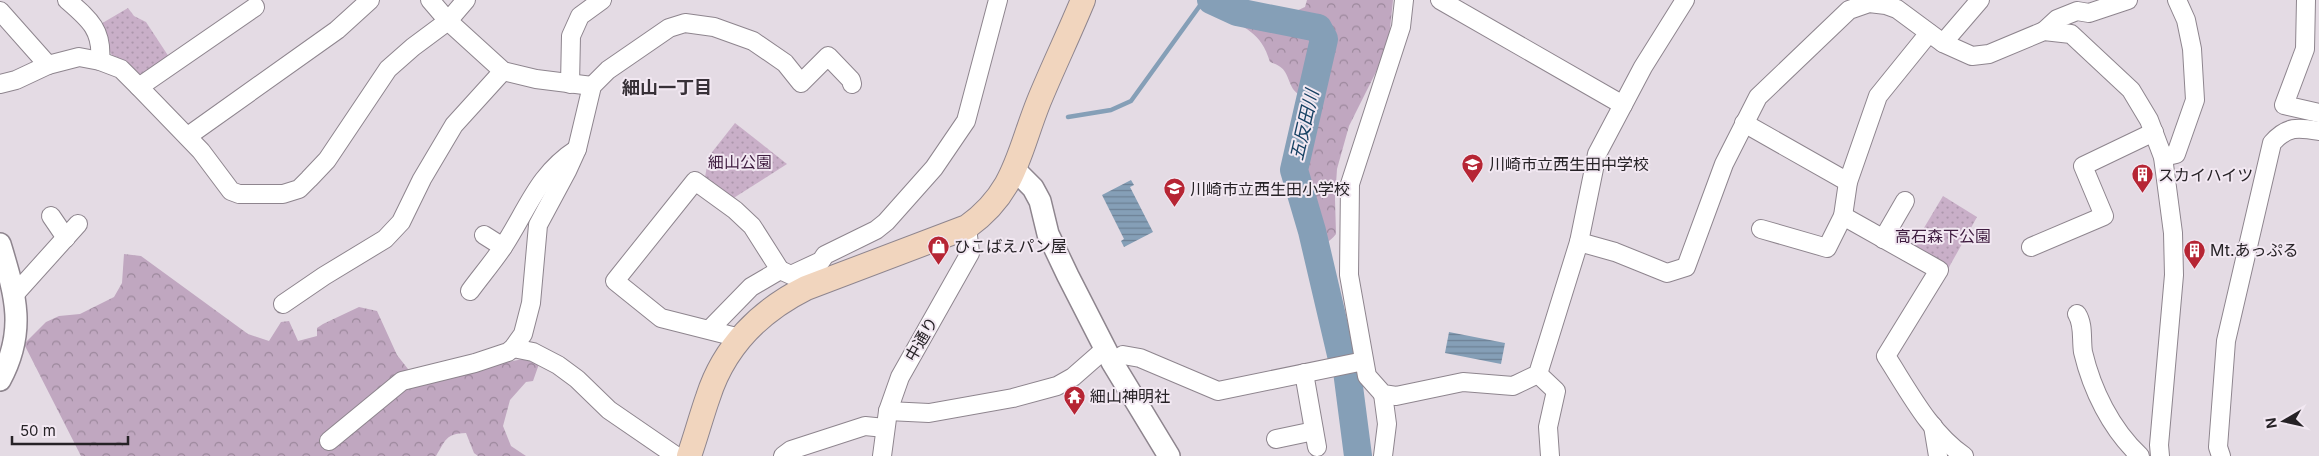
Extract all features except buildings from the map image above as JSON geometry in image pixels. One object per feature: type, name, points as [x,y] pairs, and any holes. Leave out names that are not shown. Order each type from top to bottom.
[{"type":"main road","points":[[688,456],[722,364],[740,338],[760,317],[781,300],[806,288],[967,227],[983,216],[1002,195],[1015,170],[1039,103],[1083,0]]},
{"type":"street","points":[[67,0],[90,20],[96,31],[102,47],[100,61]]},
{"type":"street","points":[[188,136],[337,30],[370,0]]},
{"type":"street","points":[[430,0],[448,21],[503,71],[536,79],[592,86]]},
{"type":"street","points":[[0,84],[16,80],[48,65],[79,57],[100,61],[121,69],[188,136],[231,191],[265,195],[283,194],[299,189],[327,160],[388,69],[413,47],[448,21],[466,0]]},
{"type":"street","points":[[570,84],[571,36],[580,16],[602,0]]},
{"type":"street","points":[[740,338],[661,318],[615,281],[695,181],[735,210],[752,226],[780,270],[792,275],[821,262],[825,255],[876,230],[886,222],[934,168],[966,121],[998,0]]},
{"type":"street","points":[[1383,456],[1387,424],[1383,394],[1366,376],[1349,275],[1350,184],[1401,27],[1404,0]]},
{"type":"street","points":[[1440,0],[1623,105]]},
{"type":"street","points":[[1383,394],[1396,396],[1463,382],[1514,386],[1538,374],[1579,242],[1597,154],[1643,66],[1686,0]]},
{"type":"street","points":[[1943,43],[1980,0]]},
{"type":"street","points":[[1579,242],[1615,252],[1667,273],[1686,268],[1724,164],[1758,97],[1849,10],[1881,1],[1897,9],[1943,43],[1972,56],[1978,56],[1989,54],[2044,31],[2057,19],[2077,6],[2089,13],[2128,0]]},
{"type":"street","points":[[2163,157],[2176,154],[2195,100],[2192,49],[2186,20],[2178,0]]},
{"type":"street","points":[[2306,0],[2305,49],[2284,105],[2319,112]]},
{"type":"street","points":[[139,87],[254,6]]},
{"type":"street","points":[[0,11],[48,65]]},
{"type":"street","points":[[329,441],[402,381],[475,363],[508,352],[513,348],[523,334],[531,303],[538,225],[568,171],[577,149],[592,86],[608,70],[669,28],[685,23],[714,27],[752,41],[784,63],[801,83],[828,56],[851,80],[852,84]]},
{"type":"street","points":[[2044,31],[2071,34],[2131,90],[2149,120],[2163,157],[2173,233],[2174,275],[2159,445],[2160,456]]},
{"type":"street","points":[[1761,229],[1827,248],[1843,216],[1848,182],[1878,96],[1929,33]]},
{"type":"street","points":[[283,304],[324,276],[385,240],[401,222],[422,179],[451,130],[503,71]]},
{"type":"street","points":[[1744,123],[1848,182]]},
{"type":"street","points":[[2221,456],[2218,447],[2226,341],[2272,143],[2282,132],[2303,128],[2319,131]]},
{"type":"street","points":[[2037,239],[2104,216],[2083,166],[2154,132]]},
{"type":"street","points":[[470,291],[503,247],[543,178],[559,161],[577,149]]},
{"type":"street","points":[[1015,170],[1032,188],[1040,202],[1048,234],[1109,356],[1169,456]]},
{"type":"street","points":[[1884,239],[1905,200]]},
{"type":"street","points":[[51,216],[66,238]]},
{"type":"street","points":[[1843,216],[1939,270],[1886,356],[1933,426],[1952,448],[1964,456]]},
{"type":"street","points":[[15,294],[78,224]]},
{"type":"street","name":"中通り","points":[[882,456],[886,419],[900,377],[909,358],[970,254],[967,227]]},
{"type":"street","points":[[484,235],[503,247]]},
{"type":"street","points":[[0,244],[15,294],[16,333],[8,366],[0,380]]},
{"type":"street","points":[[709,330],[751,287],[780,270]]},
{"type":"street","points":[[2077,314],[2081,320],[2086,364],[2096,393],[2118,431],[2140,456]]},
{"type":"street","points":[[513,348],[533,352],[558,365],[577,379],[609,410],[676,456]]},
{"type":"street","points":[[783,456],[791,450],[886,419],[1013,398],[1048,388],[1073,377],[1109,356],[1123,355],[1140,358],[1218,390],[1364,361]]},
{"type":"street","points":[[1276,438],[1315,439],[1304,373]]},
{"type":"street","points":[[1538,374],[1556,391],[1548,427],[1550,456]]},
{"type":"street","points":[[1933,426],[1938,456]]},
{"type":"green space","points":[[1220,0],[1249,2],[1294,12],[1305,7],[1307,0],[1393,0],[1388,48],[1349,126],[1337,169],[1335,199],[1336,234],[1324,244],[1309,245],[1295,187],[1291,182],[1306,100],[1293,89],[1283,69],[1270,62],[1257,37],[1244,27],[1219,16]]},
{"type":"green space","points":[[128,8],[134,16],[146,22],[169,57],[138,79],[111,54],[99,25]]},
{"type":"green space","name":"細山公園","points":[[735,123],[787,164],[732,199],[705,177],[709,156]]},
{"type":"green space","name":"高石森下公園","points":[[1943,196],[1977,217],[1948,269],[1912,248]]},
{"type":"green space","points":[[124,254],[141,256],[248,334],[269,341],[281,322],[289,321],[298,341],[317,336],[317,328],[359,307],[377,311],[397,355],[419,383],[432,383],[457,372],[523,359],[539,364],[533,381],[526,382],[510,400],[503,426],[511,446],[526,456],[478,456],[474,453],[466,433],[450,436],[436,456],[81,456],[24,344],[46,322],[59,316],[80,314],[114,297],[122,283]]},
{"type":"water","points":[[1131,180],[1134,185],[1130,187],[1153,232],[1124,247],[1121,241],[1124,239],[1102,195]]},
{"type":"water","points":[[1449,332],[1505,343],[1501,364],[1445,353]]},
{"type":"waterway","points":[[1068,117],[1111,110],[1131,101],[1204,0]]},
{"type":"waterway","name":"五反田川","points":[[1211,0],[1237,12],[1318,28],[1324,39],[1294,170],[1312,231],[1342,359]]},
{"type":"waterway","name":"五反田川","points":[[1347,371],[1358,456]]},
{"type":"place","name":"川崎市立西生田中学校","points":[[1473,183]]},
{"type":"place","name":"スカイハイツ","points":[[2142,194]]},
{"type":"place","name":"川崎市立西生田小学校","points":[[1174,208]]},
{"type":"place","name":"ひこばえパン屋","points":[[938,265]]},
{"type":"place","name":"Mt.あっぷる","points":[[2194,269]]},
{"type":"place","name":"細山神明社","points":[[1074,415]]},
{"type":"district","name":"細山一丁目","points":[[667,87]]}]
